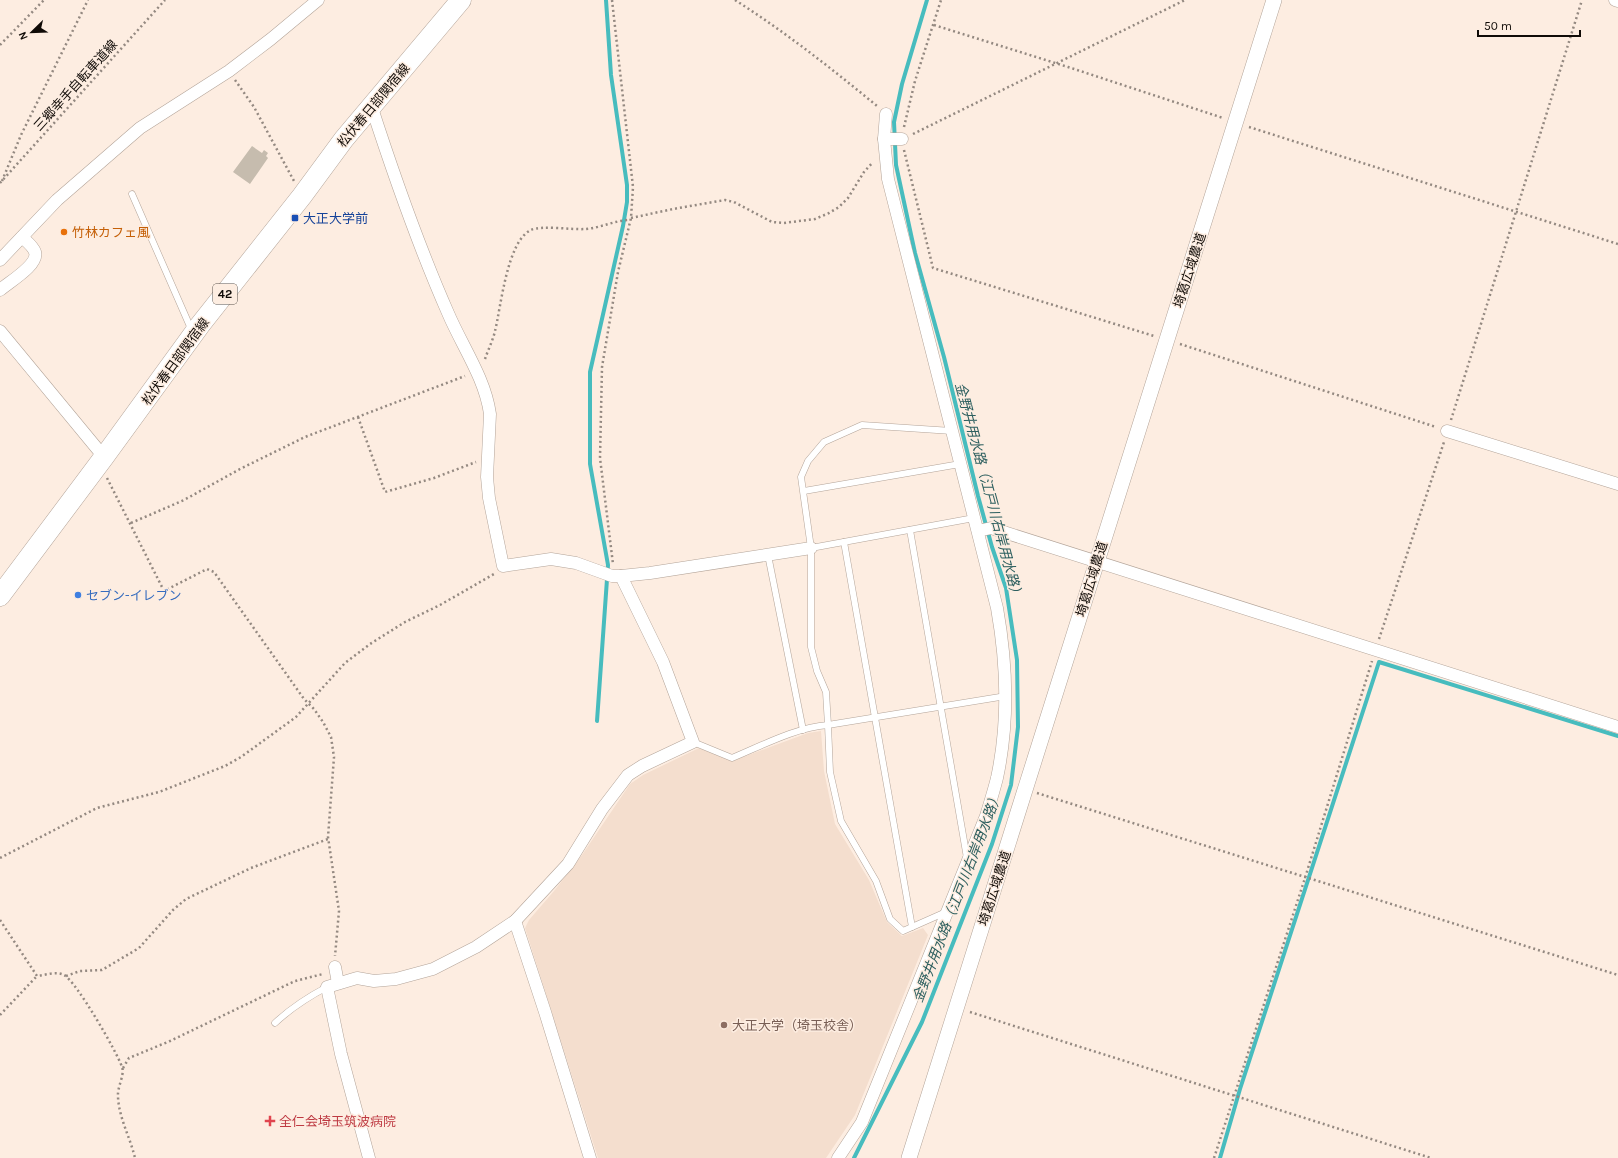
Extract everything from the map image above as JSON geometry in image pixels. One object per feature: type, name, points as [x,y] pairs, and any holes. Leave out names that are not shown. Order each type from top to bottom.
[{"type":"main road","name":"松伏春日部関宿線","points":[[0,596],[194,334],[371,105],[461,0]]},
{"type":"street","points":[[0,260],[57,200],[140,128],[229,71],[318,0]]},
{"type":"street","name":"埼葛広域農道","points":[[908,1158],[1274,0]]},
{"type":"street","points":[[371,105],[401,197],[448,314],[477,372],[488,405],[490,414],[487,458],[489,498],[503,566],[551,559],[576,563],[612,575],[650,573],[811,548]]},
{"type":"street","points":[[838,1158],[862,1122],[986,816],[997,778],[1006,696],[1003,647],[997,608],[888,179],[884,153],[886,114]]},
{"type":"street","points":[[884,139],[902,139]]},
{"type":"street","points":[[0,290],[31,266],[35,258],[35,251],[22,238]]},
{"type":"street","points":[[0,331],[102,460]]},
{"type":"street","points":[[1447,431],[1618,484]]},
{"type":"street","points":[[978,531],[991,528],[1618,727]]},
{"type":"street","points":[[333,985],[357,978],[374,981],[396,979],[433,969],[476,947],[515,921],[568,864],[602,809],[628,775],[642,766],[693,742],[663,662],[612,575]]},
{"type":"street","points":[[515,921],[590,1158]]},
{"type":"street","points":[[335,969],[333,985],[341,1054],[369,1158]]},
{"type":"lane","points":[[132,194],[194,334]]},
{"type":"lane","points":[[948,911],[903,931],[890,919],[876,881],[841,821],[830,772],[826,692],[817,671],[810,647],[811,548],[801,477],[808,461],[824,442],[862,425],[952,431]]},
{"type":"lane","points":[[804,491],[960,464]]},
{"type":"lane","points":[[811,548],[974,518]]},
{"type":"lane","points":[[910,530],[968,862]]},
{"type":"lane","points":[[844,542],[912,927]]},
{"type":"lane","points":[[768,555],[803,730]]},
{"type":"lane","points":[[693,742],[732,758],[816,726],[828,726],[1006,696]]},
{"type":"lane","points":[[275,1023],[309,996],[333,985]]},
{"type":"path","points":[[0,45],[44,0]]},
{"type":"path","points":[[0,183],[21,135],[88,0]]},
{"type":"path","name":"三郷幸手自転車道線","points":[[0,183],[165,0]]},
{"type":"path","points":[[612,0],[632,187],[630,219],[618,272],[602,367],[600,458],[612,542],[612,575]]},
{"type":"path","points":[[735,0],[775,26],[886,114]]},
{"type":"path","points":[[941,0],[915,81],[902,139],[933,268],[1167,340],[1447,431],[1582,0]]},
{"type":"path","points":[[902,139],[1185,0]]},
{"type":"path","points":[[934,25],[1236,123],[1618,244]]},
{"type":"path","points":[[229,71],[254,108],[302,196]]},
{"type":"path","points":[[131,523],[184,500],[275,451],[306,437],[477,372],[483,364],[494,333],[506,272],[511,258],[518,243],[525,234],[535,228],[586,229],[673,209],[724,200],[734,202],[758,216],[772,222],[784,223],[815,219],[839,207],[848,198],[864,172],[884,153]]},
{"type":"path","points":[[358,417],[385,492],[434,478],[487,458]]},
{"type":"path","points":[[102,460],[164,591],[207,569],[214,572],[304,700],[314,709],[323,722],[331,738],[334,757],[328,839],[339,911],[335,969],[295,981],[170,1041],[129,1058],[123,1068],[117,1094],[134,1158]]},
{"type":"path","points":[[0,858],[97,808],[159,792],[226,766],[296,717],[345,663],[370,644],[405,622],[476,586],[503,566]]},
{"type":"path","points":[[1025,790],[1618,975]]},
{"type":"path","points":[[66,976],[80,971],[102,970],[138,948],[173,910],[186,899],[251,868],[328,839]]},
{"type":"path","points":[[1214,1158],[1305,878]]},
{"type":"path","points":[[0,920],[37,976]]},
{"type":"path","points":[[0,1015],[37,976],[58,973],[66,976],[75,986],[101,1024],[123,1068]]},
{"type":"path","points":[[956,1008],[1430,1158]]},
{"type":"shaded area","name":"大正大学（埼玉校舎）","points":[[821,731],[824,771],[835,824],[869,880],[887,922],[902,936],[923,928],[928,935],[855,1115],[826,1158],[598,1158],[525,928],[529,920],[582,855],[630,784],[643,775],[699,748],[732,761],[808,733]]},
{"type":"building","points":[[252,146],[262,153],[264,150],[268,153],[266,156],[268,158],[250,184],[233,172]]},
{"type":"waterway","points":[[597,721],[608,565],[590,464],[590,372],[627,202],[627,185],[611,75],[606,0]]},
{"type":"waterway","name":"金野井用水路（江戸川右岸用水路）","points":[[854,1158],[922,1022],[992,844],[1011,785],[1018,727],[1017,660],[1006,588],[992,547],[978,496],[944,357],[915,253],[896,165],[894,122],[902,84],[927,0]]},
{"type":"waterway","points":[[1220,1158],[1240,1089],[1379,662],[1618,736]]},
{"type":"place","name":"大正大学前","points":[[295,218]]},
{"type":"place","name":"竹林カフェ風","points":[[64,232]]},
{"type":"place","name":"セブン-イレブン","points":[[78,595]]},
{"type":"place","name":"大正大学（埼玉校舎）","points":[[724,1025]]},
{"type":"place","name":"全仁会埼玉筑波病院","points":[[270,1121]]}]
